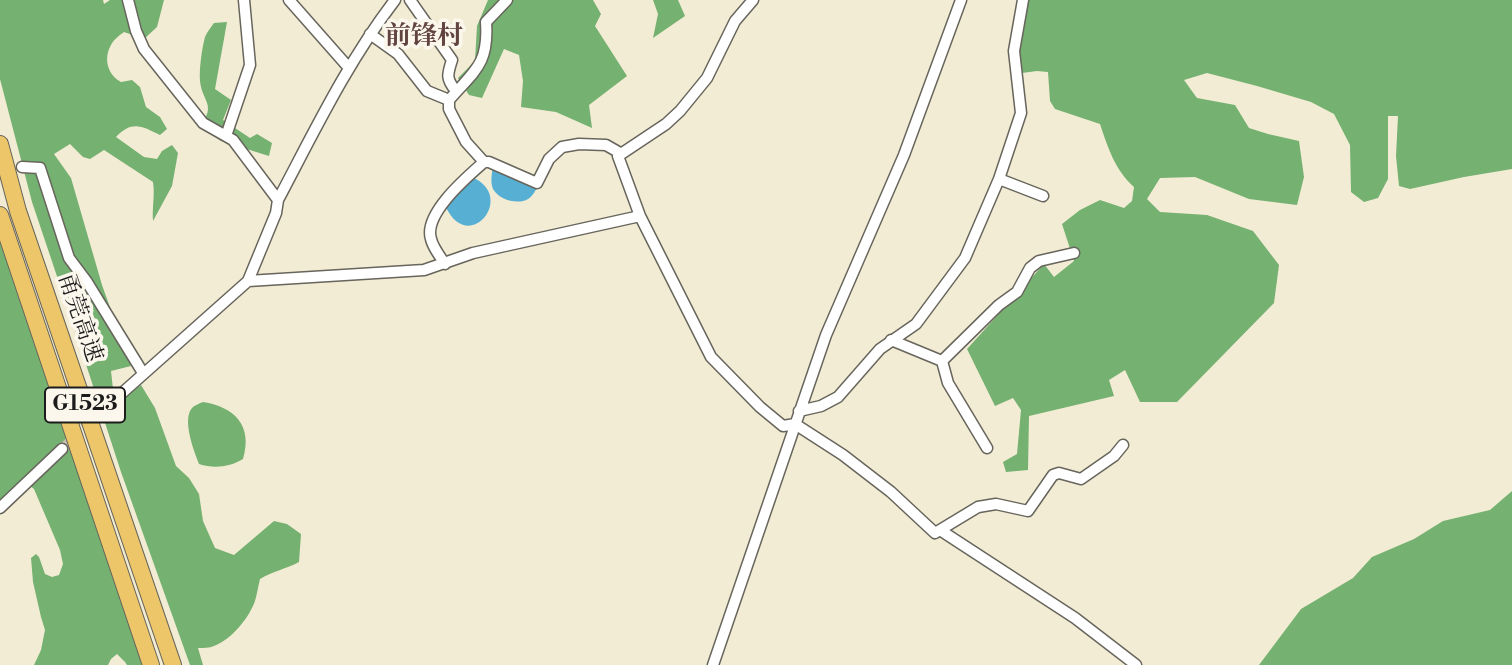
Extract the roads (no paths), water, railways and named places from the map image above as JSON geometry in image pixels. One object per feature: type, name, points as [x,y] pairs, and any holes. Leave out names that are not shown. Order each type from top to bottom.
[{"type":"highway","name":"甬莞高速","points":[[0,144],[18,211],[173,665]]},
{"type":"highway","name":"甬莞高速","points":[[0,215],[151,665]]},
{"type":"street","points":[[128,0],[144,49],[203,123],[233,140],[278,200]]},
{"type":"street","points":[[226,136],[250,65],[244,0]]},
{"type":"street","points":[[289,0],[349,68]]},
{"type":"street","points":[[103,410],[248,281],[276,213],[278,200],[349,68],[395,0]]},
{"type":"street","points":[[410,0],[452,60],[447,74],[452,96],[449,109],[466,142],[484,162],[537,183],[549,159],[562,147],[579,144],[606,145],[620,153]]},
{"type":"street","points":[[452,96],[472,77],[480,65],[485,52],[486,22],[508,0]]},
{"type":"street","points":[[753,0],[735,21],[707,78],[687,103],[666,124],[620,153],[618,159],[640,216],[711,356],[760,407],[783,426],[795,424],[843,455],[891,492],[935,533],[978,507],[996,504],[1028,511],[1053,475],[1059,473],[1081,479],[1114,457],[1123,445]]},
{"type":"street","points":[[713,665],[826,335],[904,155],[961,0]]},
{"type":"street","points":[[799,411],[821,406],[838,397],[880,349],[916,324],[965,258],[999,179],[1021,113],[1014,51],[1023,0]]},
{"type":"street","points":[[370,34],[398,54],[427,91],[452,96]]},
{"type":"street","points":[[445,264],[431,241],[432,223],[450,193],[484,162]]},
{"type":"street","points":[[22,167],[40,168],[69,258],[144,373]]},
{"type":"street","points":[[999,179],[1043,196]]},
{"type":"street","points":[[248,281],[424,270],[473,253],[640,216]]},
{"type":"street","points":[[942,361],[1017,292],[1030,268],[1039,261],[1074,253]]},
{"type":"street","points":[[891,340],[942,361]]},
{"type":"street","points":[[942,361],[948,383],[987,448]]},
{"type":"street","points":[[0,508],[62,449]]},
{"type":"street","points":[[940,530],[1075,618],[1136,665]]},
{"type":"water","points":[[493,166],[538,185],[534,193],[519,202],[500,196],[492,186]]},
{"type":"water","points":[[472,177],[485,186],[490,197],[489,208],[484,218],[475,224],[465,225],[454,220],[445,205]]},
{"type":"tunnel","points":[[62,449],[103,410]]},
{"type":"district","name":"前锋村","points":[[424,38]]}]
